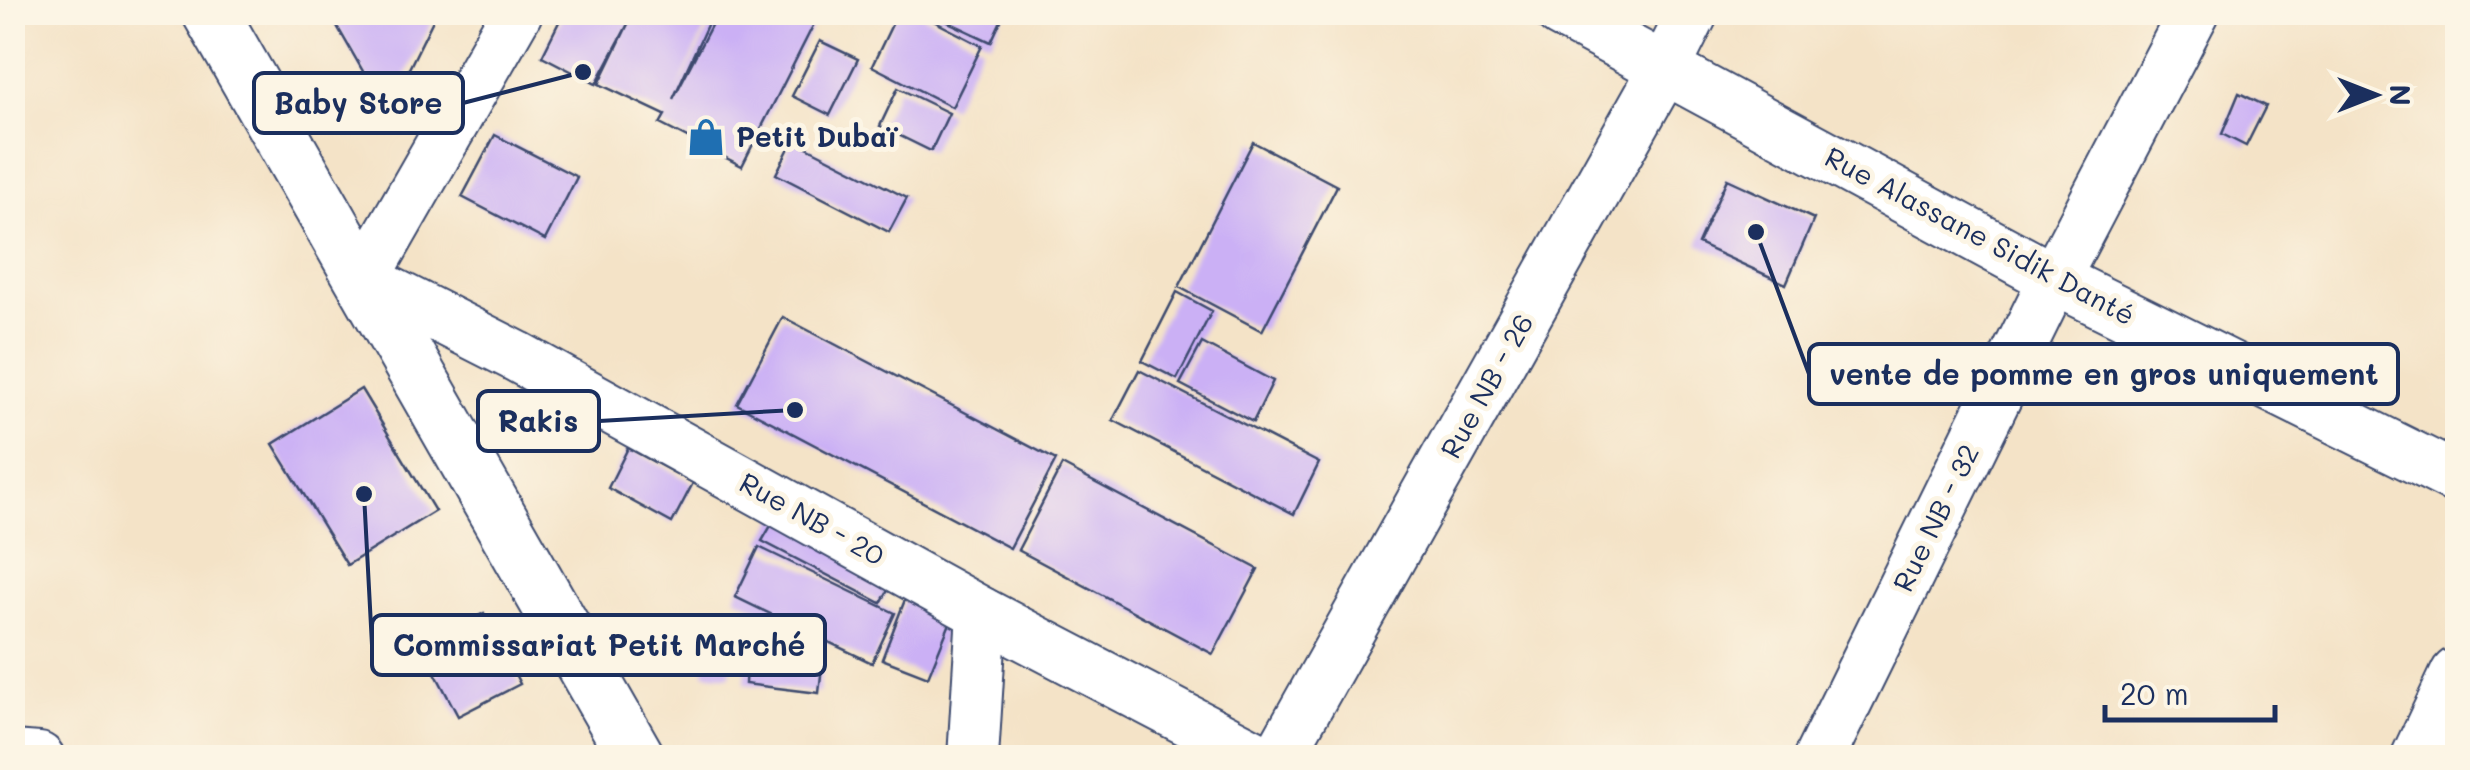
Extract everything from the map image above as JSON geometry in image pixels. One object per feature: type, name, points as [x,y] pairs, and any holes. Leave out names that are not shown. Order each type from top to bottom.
[{"type":"street","points":[[210,12],[637,758]]},
{"type":"street","points":[[364,278],[517,12]]},
{"type":"street","name":"Rue Alassane Sidik Danté","points":[[1560,12],[2054,278],[2458,479]]},
{"type":"street","name":"Rue NB - 26","points":[[1278,758],[1666,68],[1692,12]]},
{"type":"street","name":"Rue NB - 32","points":[[1819,758],[2054,278],[2194,12]]},
{"type":"street","name":"Rue NB - 20","points":[[364,278],[516,356],[982,612],[1260,758]]},
{"type":"street","points":[[973,758],[982,612]]},
{"type":"street","points":[[2419,758],[2458,675]]},
{"type":"street","points":[[12,756],[38,758]]},
{"type":"building","points":[[329,12],[437,12],[387,113]]},
{"type":"building","points":[[564,12],[713,12],[673,99],[718,12],[820,12],[742,166],[660,124],[665,115],[599,84],[629,22],[596,84],[542,56]]},
{"type":"building","points":[[898,12],[916,12],[982,46],[952,107],[872,66]]},
{"type":"building","points":[[927,12],[1005,12],[991,42]]},
{"type":"building","points":[[820,41],[858,59],[830,115],[792,96]]},
{"type":"building","points":[[898,88],[949,113],[931,151],[880,126]]},
{"type":"building","points":[[2239,93],[2266,106],[2246,146],[2222,134]]},
{"type":"building","points":[[495,135],[577,177],[545,240],[462,197]]},
{"type":"building","points":[[793,140],[907,198],[889,232],[776,174]]},
{"type":"building","points":[[1253,142],[1337,186],[1262,331],[1179,287]]},
{"type":"building","points":[[1727,179],[1814,219],[1786,284],[1698,244]]},
{"type":"building","points":[[1177,292],[1212,311],[1177,379],[1142,361]]},
{"type":"building","points":[[783,317],[1056,460],[1010,548],[737,404]]},
{"type":"building","points":[[1202,343],[1273,381],[1253,422],[1180,384]]},
{"type":"building","points":[[1139,370],[1319,463],[1294,514],[1113,420]]},
{"type":"building","points":[[361,389],[435,511],[347,565],[273,444]]},
{"type":"building","points":[[628,448],[693,483],[672,523],[608,488]]},
{"type":"building","points":[[1062,465],[1258,569],[1213,654],[1018,550]]},
{"type":"building","points":[[776,517],[894,579],[881,603],[762,541]]},
{"type":"building","points":[[759,547],[895,613],[872,663],[735,597]]},
{"type":"building","points":[[908,592],[955,611],[928,677],[882,659]]},
{"type":"building","points":[[484,613],[520,684],[458,716],[421,646]]},
{"type":"building","points":[[710,618],[736,620],[730,676],[704,673]]},
{"type":"building","points":[[748,625],[823,657],[819,693],[745,684]]},
{"type":"place","name":"Baby Store","points":[[583,72]]},
{"type":"place","name":"Petit Dubaï","points":[[706,137]]},
{"type":"place","name":"vente de pomme en gros uniquement","points":[[1756,232]]},
{"type":"place","name":"Rakis","points":[[795,410]]},
{"type":"place","name":"Commissariat Petit Marché","points":[[364,494]]}]
